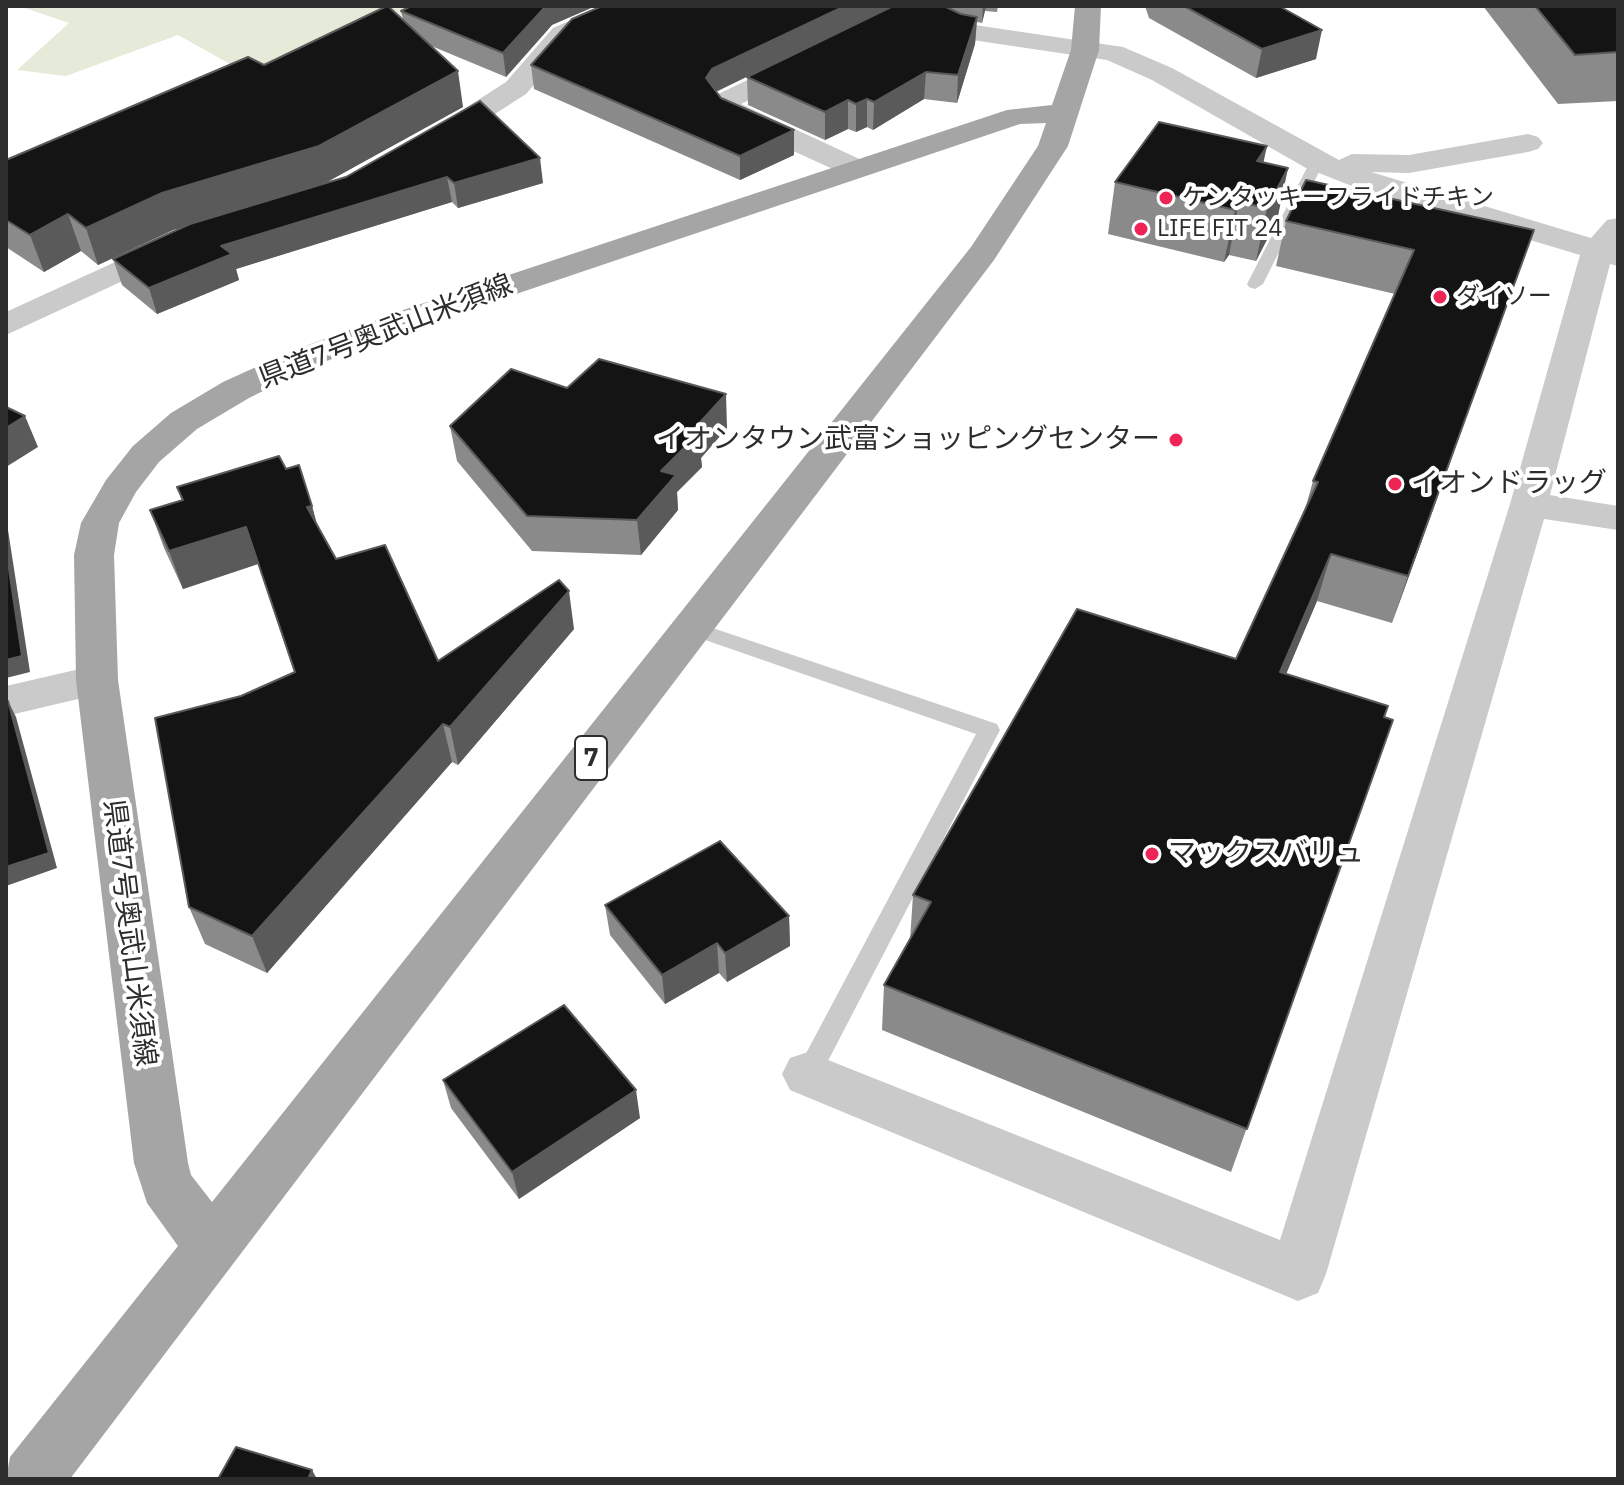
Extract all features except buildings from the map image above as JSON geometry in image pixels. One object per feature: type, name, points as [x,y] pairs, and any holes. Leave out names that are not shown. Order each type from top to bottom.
[{"type":"main road","name":"7","points":[[32,1479],[983,253],[1053,146],[1085,50],[1088,6]]},
{"type":"main road","name":"県道7号奥武山米須線","points":[[211,1245],[166,1185],[161,1163],[97,680],[94,555],[100,523],[119,488],[146,454],[184,421],[236,390],[316,353],[1017,116],[1064,113]]},
{"type":"street","points":[[407,156],[516,88],[563,34],[626,6]]},
{"type":"street","points":[[808,1074],[1298,1274],[1529,504],[1611,245],[1368,182],[1317,162],[1162,74],[1113,53],[961,31],[917,6],[887,20]]},
{"type":"street","points":[[820,53],[724,102],[733,113],[857,169]]},
{"type":"street","points":[[1317,162],[1409,164],[1528,143]]},
{"type":"street","points":[[6,325],[200,236]]},
{"type":"street","points":[[1529,504],[1618,518]]},
{"type":"street","points":[[6,701],[97,680]]},
{"type":"lane","points":[[1255,284],[1317,162]]},
{"type":"lane","points":[[692,628],[989,730],[808,1074]]},
{"type":"green space","points":[[19,6],[436,6],[327,49],[266,84],[178,35],[66,76],[17,70],[69,23]]},
{"type":"place","name":"ケンタッキーフライドチキン","points":[[1166,198]]},
{"type":"place","name":"LIFE FIT 24","points":[[1141,229]]},
{"type":"place","name":"ダイソー","points":[[1440,297]]},
{"type":"place","name":"イオンタウン武富ショッピングセンター","points":[[1176,440]]},
{"type":"place","name":"イオンドラッグ","points":[[1395,484]]},
{"type":"place","name":"マックスバリュ","points":[[1152,854]]}]
